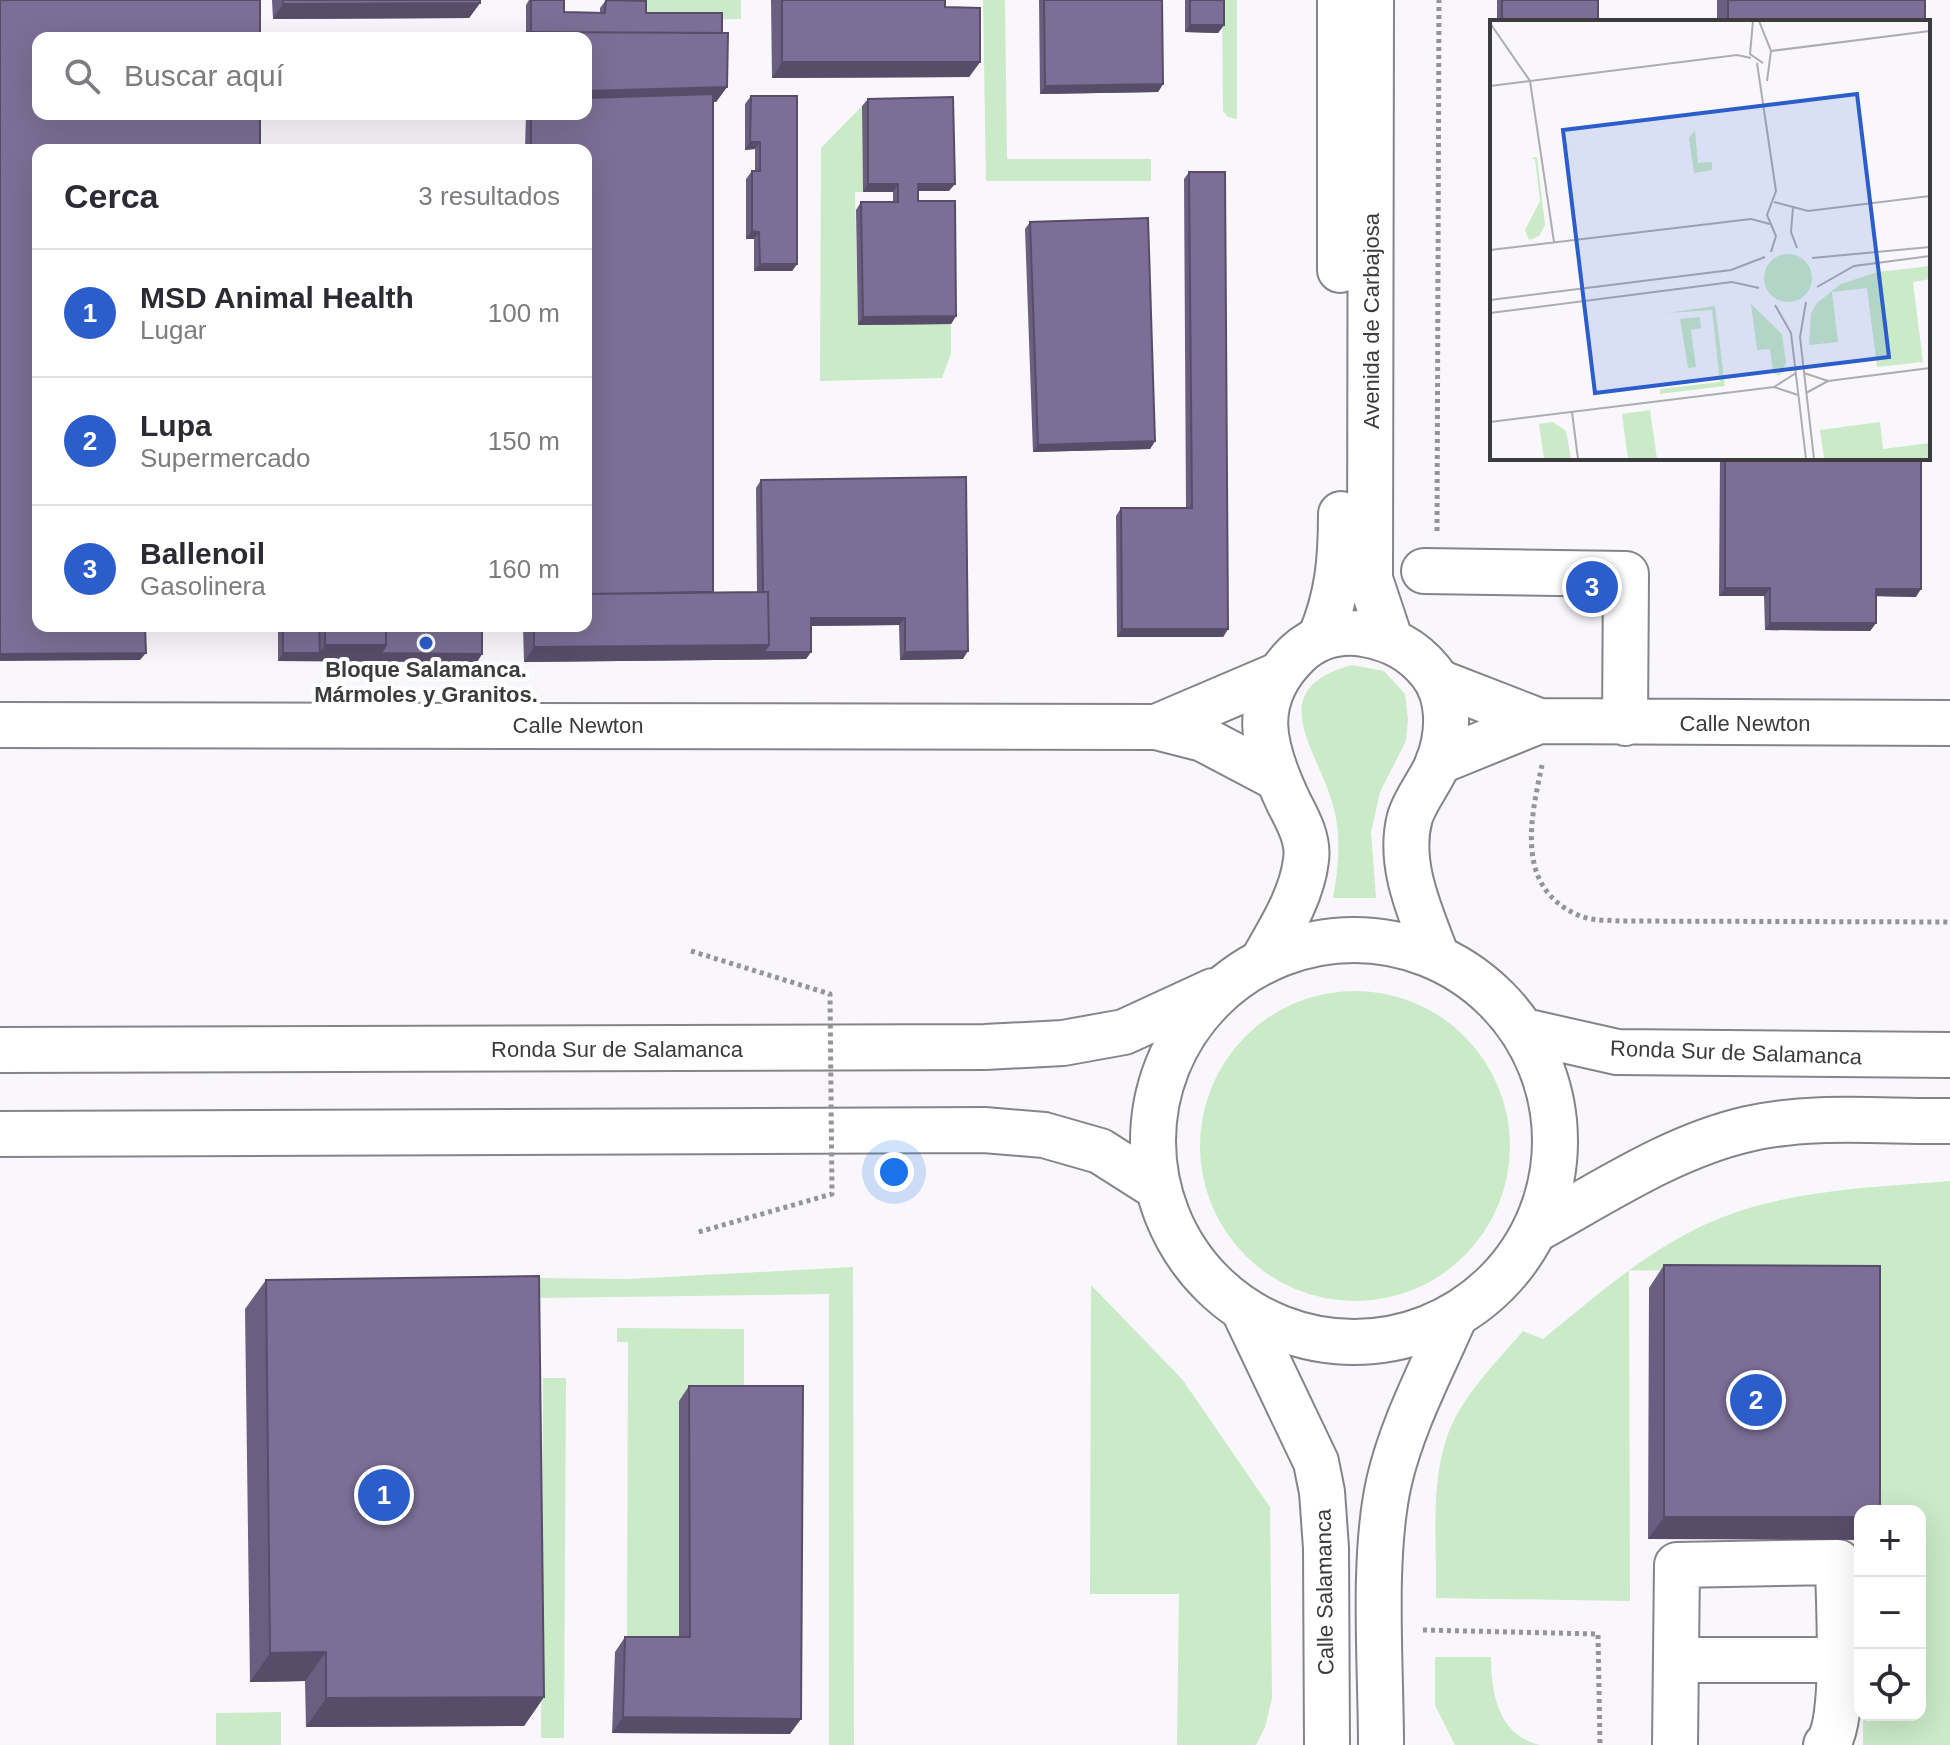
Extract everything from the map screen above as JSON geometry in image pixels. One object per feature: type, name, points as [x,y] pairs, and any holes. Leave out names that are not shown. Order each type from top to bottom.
[{"type":"main road","name":"Avenida de Carbajosa","points":[[1263,960],[1290,914],[1307,859],[1302,830],[1277,778],[1263,719],[1278,675],[1303,649],[1320,638],[1335,604],[1341,569],[1340,0]]},
{"type":"main road","name":"Avenida de Carbajosa","points":[[1371,0],[1370,579],[1390,639]]},
{"type":"main road","points":[[1431,571],[1626,574],[1625,723]]},
{"type":"main road","points":[[1320,638],[1352,632],[1390,639],[1426,665],[1441,683],[1446,713],[1438,762],[1410,817],[1408,848],[1410,885],[1437,957]]},
{"type":"main road","name":"Calle Newton","points":[[1156,727],[1278,675]]},
{"type":"main road","name":"Calle Newton","points":[[1441,683],[1543,721],[1950,723]]},
{"type":"main road","name":"Calle Newton","points":[[1438,762],[1543,721]]},
{"type":"main road","name":"Calle Newton","points":[[0,725],[1156,727],[1203,739],[1277,778]]},
{"type":"main road","name":"Ronda Sur de Salamanca","points":[[0,1050],[771,1049],[1039,1045],[1124,1032],[1222,987],[1263,960],[1305,945],[1350,939],[1394,943],[1437,957],[1486,988],[1524,1031],[1551,1094],[1556,1162],[1537,1229],[1503,1279],[1454,1318],[1384,1341],[1370,1341],[1312,1339],[1244,1311],[1204,1278],[1173,1235],[1155,1186],[1152,1113],[1176,1044],[1222,987]]},
{"type":"main road","name":"Ronda Sur de Salamanca","points":[[1524,1031],[1617,1052],[1950,1055]]},
{"type":"main road","name":"Ronda Sur de Salamanca","points":[[1537,1229],[1658,1162],[1745,1130],[1791,1122],[1950,1121]]},
{"type":"main road","points":[[0,1134],[984,1130],[1044,1135],[1100,1151],[1155,1186]]},
{"type":"main road","name":"Calle Salamanca","points":[[1244,1311],[1316,1462],[1322,1492],[1326,1548],[1327,1745]]},
{"type":"main road","points":[[1381,1745],[1382,1541],[1389,1483],[1403,1435],[1454,1318]]},
{"type":"main road","points":[[1675,1745],[1677,1565],[1838,1562],[1839,1712],[1833,1739],[1826,1745]]},
{"type":"main road","points":[[1676,1660],[1839,1660]]},
{"type":"path","points":[[1431,571],[1439,0]]},
{"type":"path","points":[[1543,721],[1546,749],[1529,845],[1536,871],[1554,899],[1579,916],[1621,921],[1950,922]]},
{"type":"path","points":[[691,951],[830,994],[832,1194],[695,1233]]},
{"type":"path","points":[[1423,1630],[1598,1634],[1600,1745]]},
{"type":"green space","points":[[642,0],[741,0],[741,19],[641,21]]},
{"type":"green space","points":[[983,0],[1005,0],[1007,159],[1151,159],[1151,181],[986,181]]},
{"type":"green space","points":[[1222,0],[1237,0],[1237,119],[1228,117],[1223,111]]},
{"type":"green space","points":[[862,106],[863,192],[855,192],[858,324],[951,324],[951,354],[942,378],[820,381],[821,148]]},
{"type":"green space","points":[[1352,665],[1384,671],[1405,694],[1408,719],[1406,741],[1380,792],[1371,832],[1376,898],[1333,898],[1338,861],[1337,823],[1302,720],[1302,703],[1309,688],[1325,675]]},
{"type":"green space","points":[[1355,991],[1385,994],[1414,1003],[1441,1017],[1475,1048],[1491,1073],[1503,1101],[1510,1146],[1507,1176],[1498,1205],[1484,1232],[1453,1266],[1428,1282],[1400,1294],[1355,1301],[1325,1298],[1296,1289],[1269,1275],[1235,1244],[1219,1219],[1207,1191],[1200,1146],[1203,1116],[1212,1087],[1226,1060],[1257,1026],[1282,1010],[1310,998]]},
{"type":"green space","points":[[1950,1181],[1950,1745],[1863,1745],[1863,1721],[1926,1721],[1926,1505],[1864,1505],[1864,1271],[1630,1270],[1692,1231],[1753,1207],[1818,1193]]},
{"type":"green space","points":[[853,1267],[854,1745],[829,1745],[829,1294],[538,1298],[536,1278],[629,1279]]},
{"type":"green space","points":[[1629,1270],[1630,1601],[1436,1598],[1438,1476],[1447,1437],[1461,1408],[1523,1331],[1543,1339]]},
{"type":"green space","points":[[1091,1285],[1182,1379],[1270,1507],[1272,1698],[1265,1727],[1256,1745],[1177,1745],[1179,1594],[1090,1594]]},
{"type":"green space","points":[[617,1328],[744,1329],[744,1402],[679,1652],[627,1652],[628,1342],[617,1342]]},
{"type":"green space","points":[[543,1378],[566,1378],[564,1738],[541,1738]]},
{"type":"green space","points":[[1435,1657],[1491,1657],[1495,1698],[1506,1723],[1515,1733],[1541,1745],[1455,1745],[1435,1705]]},
{"type":"green space","points":[[281,1712],[281,1745],[216,1745],[216,1713]]},
{"type":"building","points":[[0,0],[260,0],[260,32],[32,32],[32,120],[260,120],[260,144],[32,144],[32,632],[145,632],[146,653],[0,654]]},
{"type":"building","points":[[283,0],[480,0],[480,3],[283,4]]},
{"type":"building","points":[[531,0],[564,0],[564,12],[605,13],[606,0],[646,1],[646,13],[722,13],[722,33],[531,32]]},
{"type":"building","points":[[782,0],[945,0],[945,7],[980,8],[980,62],[782,62]]},
{"type":"building","points":[[1044,0],[1162,0],[1163,84],[1045,86]]},
{"type":"building","points":[[1190,0],[1224,0],[1224,25],[1190,25]]},
{"type":"building","points":[[1502,0],[1598,0],[1598,20],[1502,20]]},
{"type":"building","points":[[1728,0],[1925,0],[1925,20],[1728,20]]},
{"type":"building","points":[[592,32],[728,33],[727,87],[592,91]]},
{"type":"building","points":[[713,94],[713,592],[592,594],[592,144],[531,144],[531,120],[592,120],[592,98]]},
{"type":"building","points":[[751,96],[797,96],[797,264],[760,264],[759,232],[752,231],[752,171],[760,171],[760,142],[750,142]]},
{"type":"building","points":[[953,97],[955,184],[918,184],[918,201],[955,201],[956,316],[863,317],[861,202],[898,202],[898,184],[868,184],[868,99]]},
{"type":"building","points":[[1189,172],[1225,172],[1228,629],[1122,629],[1121,508],[1192,508]]},
{"type":"building","points":[[1148,218],[1155,441],[1038,445],[1030,222]]},
{"type":"building","points":[[1725,460],[1921,460],[1921,589],[1876,589],[1876,623],[1770,623],[1770,588],[1725,588]]},
{"type":"building","points":[[966,477],[968,651],[905,652],[905,618],[811,618],[811,652],[763,652],[769,645],[768,592],[763,592],[761,480]]},
{"type":"building","points":[[768,592],[769,645],[534,647],[534,632],[592,632],[592,594]]},
{"type":"building","points":[[283,632],[319,632],[320,653],[283,653]]},
{"type":"building","points":[[325,632],[386,632],[386,645],[325,645]]},
{"type":"building","points":[[386,632],[482,632],[482,654],[381,653],[386,645]]},
{"type":"building","points":[[1664,1265],[1880,1266],[1880,1505],[1854,1505],[1854,1517],[1664,1517]]},
{"type":"building","points":[[539,1276],[544,1697],[326,1698],[326,1652],[270,1653],[266,1280]]},
{"type":"building","points":[[689,1386],[803,1386],[801,1719],[623,1717],[625,1637],[690,1637]]},
{"type":"place","name":"Ballenoil","points":[[1592,587]]},
{"type":"place","name":"Bloque Salamanca. Mármoles y Granitos.","points":[[426,643]]},
{"type":"place","name":"Lupa","points":[[1756,1400]]},
{"type":"place","name":"MSD Animal Health","points":[[384,1495]]}]
